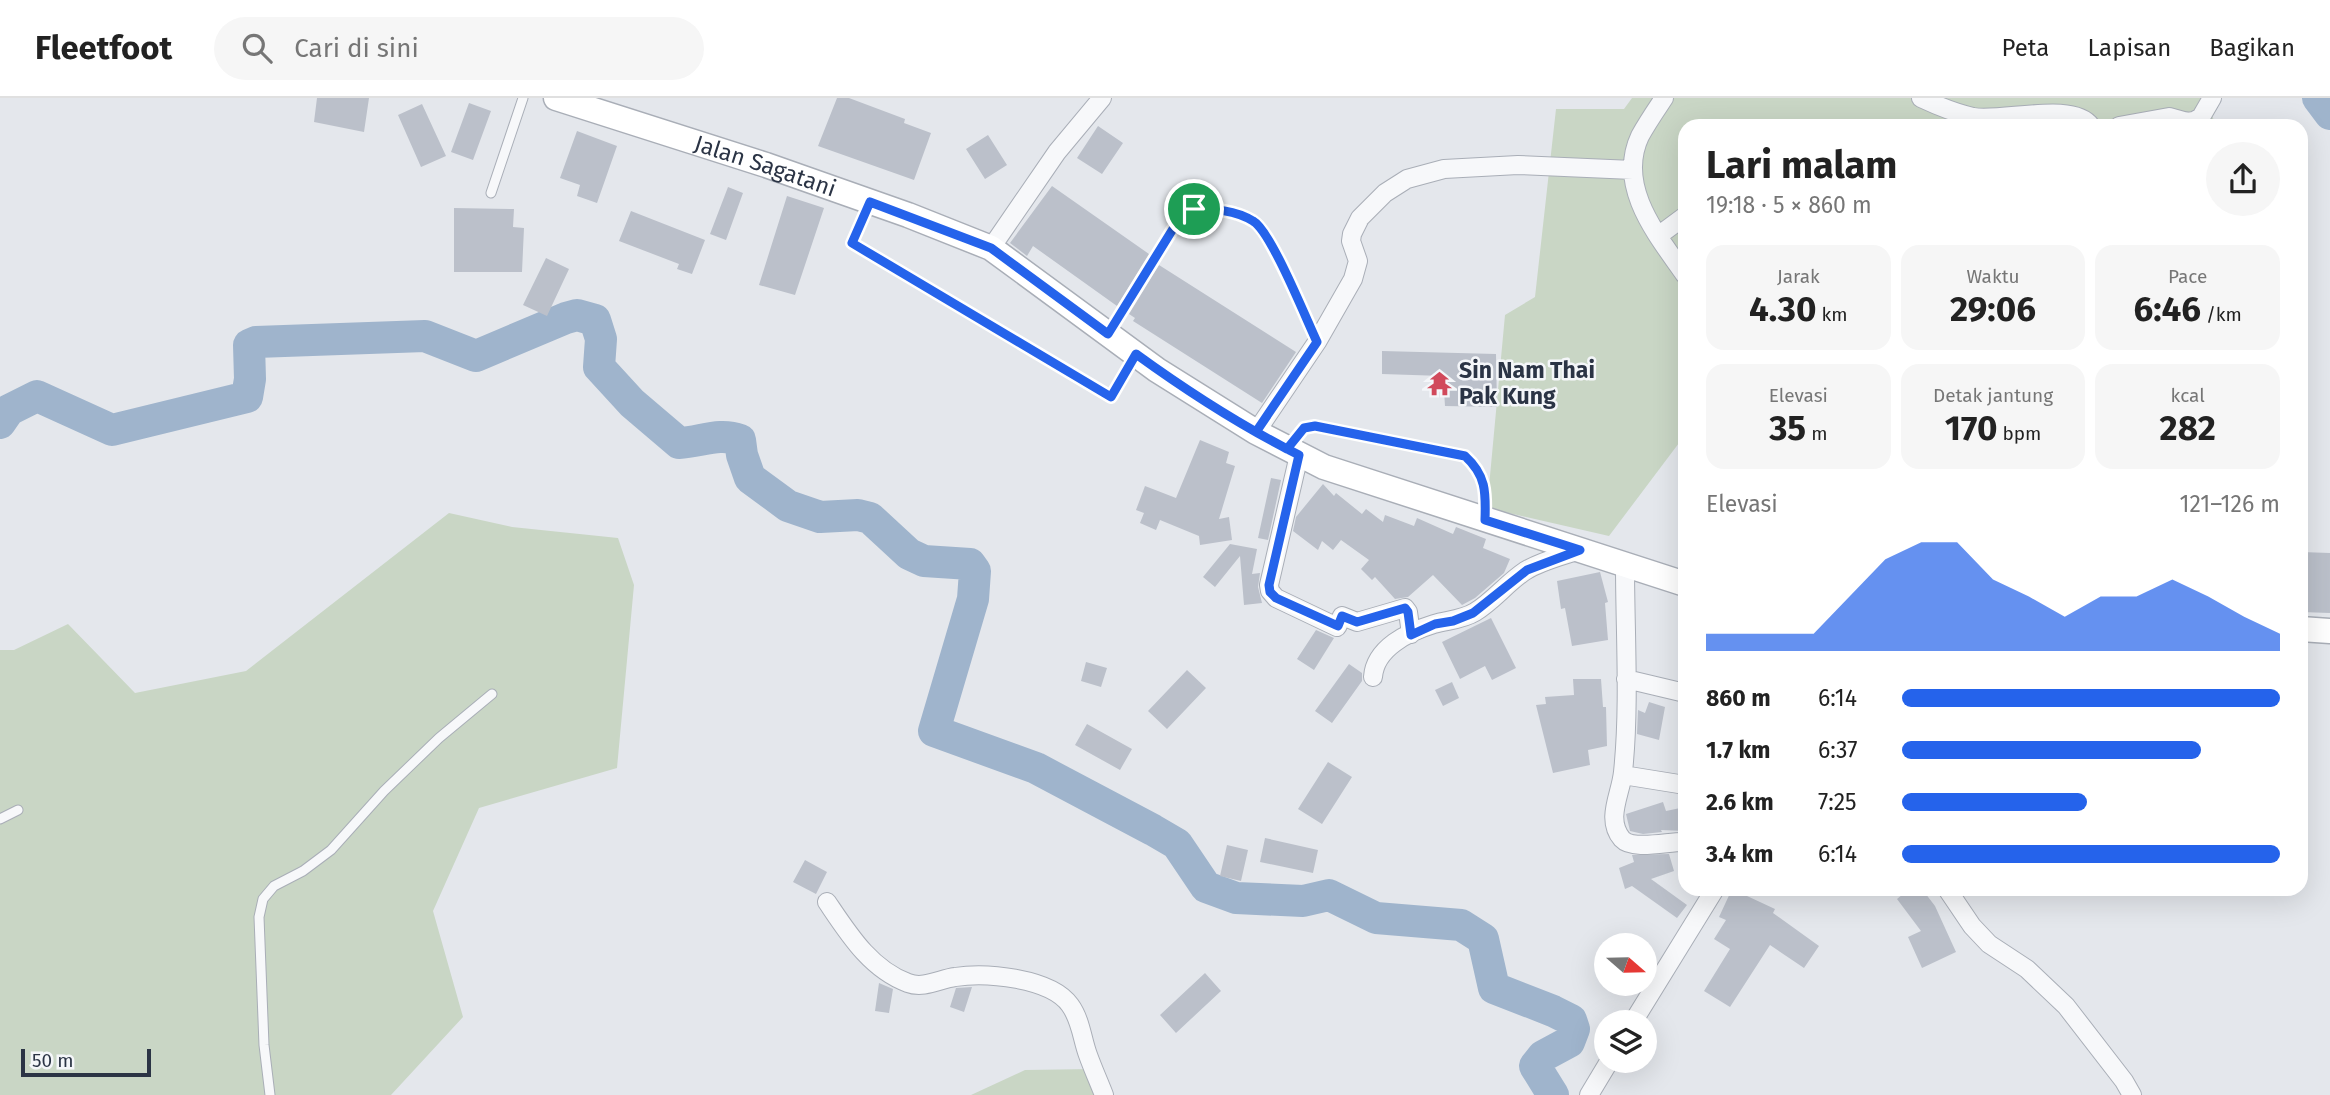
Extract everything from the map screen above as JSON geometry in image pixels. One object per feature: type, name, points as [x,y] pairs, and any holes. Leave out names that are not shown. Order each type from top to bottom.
[{"type":"street","name":"Jalan Sagatani","points":[[556,98],[766,165],[991,248],[1136,354],[1256,432],[1324,467],[1678,582]]},
{"type":"street","points":[[991,248],[1057,152],[1102,98]]},
{"type":"street","points":[[1664,98],[1640,136],[1633,170],[1636,194],[1658,236],[1678,265]]},
{"type":"street","points":[[1921,98],[1948,111],[1974,117],[1994,119],[2061,113],[2083,119]]},
{"type":"street","points":[[2198,119],[2212,98]]},
{"type":"street","points":[[2158,119],[2177,119]]},
{"type":"street","points":[[1256,432],[1317,342],[1356,273],[1358,261],[1351,241],[1354,227],[1385,193],[1407,179],[1444,169],[1518,165],[1633,170]]},
{"type":"street","points":[[1658,236],[1678,221]]},
{"type":"street","points":[[1293,452],[1269,585],[1270,592],[1276,598],[1338,626],[1342,616],[1357,622],[1405,608],[1411,635]]},
{"type":"street","points":[[1373,677],[1374,665],[1393,644],[1435,624],[1453,621],[1473,613],[1527,570],[1580,550]]},
{"type":"street","points":[[1625,566],[1626,679],[1622,775],[1614,821],[1626,842],[1638,845],[1678,842]]},
{"type":"street","points":[[2308,629],[2330,631]]},
{"type":"street","points":[[1626,679],[1678,691]]},
{"type":"street","points":[[1622,775],[1678,784]]},
{"type":"street","points":[[1640,1010],[1711,896]]},
{"type":"street","points":[[1952,896],[1972,926],[1989,944],[2027,969],[2066,1006],[2132,1095]]},
{"type":"street","points":[[827,902],[865,954],[892,976],[909,983],[923,985],[958,976],[984,976],[1037,983],[1053,989],[1071,1006],[1104,1095]]},
{"type":"street","points":[[1589,1095],[1602,1073]]},
{"type":"lane","points":[[491,193],[523,98]]},
{"type":"lane","points":[[870,202],[852,243],[1111,397],[1136,354]]},
{"type":"lane","points":[[1108,334],[1176,224],[1194,209],[1220,209],[1255,221],[1281,262],[1317,342]]},
{"type":"lane","points":[[1293,452],[1304,428],[1315,426],[1465,456],[1477,467],[1483,482],[1485,520]]},
{"type":"lane","points":[[270,1095],[264,1045],[259,916],[263,899],[274,886],[303,871],[331,850],[384,791],[439,738],[492,694]]},
{"type":"lane","points":[[0,819],[18,810]]},
{"type":"green space","points":[[1632,98],[2203,98],[2214,119],[1678,119],[1678,444],[1609,536],[1487,508],[1505,315],[1535,297],[1556,109],[1624,109]]},
{"type":"green space","points":[[449,513],[512,527],[618,538],[634,585],[617,768],[479,808],[433,911],[463,1017],[391,1095],[0,1095],[0,650],[14,650],[68,624],[135,693],[246,671]]},
{"type":"green space","points":[[1093,1069],[1113,1095],[971,1095],[1025,1070]]},
{"type":"building","points":[[317,98],[369,98],[364,132],[314,122]]},
{"type":"building","points":[[837,98],[849,98],[905,119],[904,123],[931,133],[914,180],[818,146]]},
{"type":"building","points":[[469,103],[491,111],[473,160],[451,152]]},
{"type":"building","points":[[422,104],[446,156],[421,167],[398,115]]},
{"type":"building","points":[[1098,126],[1123,143],[1102,174],[1077,158]]},
{"type":"building","points":[[577,131],[617,146],[597,203],[577,196],[580,185],[560,178]]},
{"type":"building","points":[[988,135],[1007,165],[985,179],[966,149]]},
{"type":"building","points":[[1052,186],[1149,254],[1117,306],[1033,246],[1027,256],[1010,243]]},
{"type":"building","points":[[728,187],[743,193],[726,240],[710,234]]},
{"type":"building","points":[[787,196],[824,208],[795,295],[759,285]]},
{"type":"building","points":[[454,208],[514,209],[513,227],[524,228],[522,272],[454,272]]},
{"type":"building","points":[[631,211],[705,240],[692,274],[677,269],[679,264],[619,241]]},
{"type":"building","points":[[546,258],[569,269],[547,316],[523,305]]},
{"type":"building","points":[[1159,265],[1296,352],[1262,403],[1133,321],[1135,318],[1129,314]]},
{"type":"building","points":[[1382,351],[1496,354],[1497,407],[1445,406],[1443,376],[1382,374]]},
{"type":"building","points":[[1200,440],[1229,452],[1226,463],[1235,466],[1219,519],[1229,517],[1232,540],[1200,545],[1199,536],[1160,520],[1156,530],[1140,523],[1144,513],[1136,510],[1145,486],[1176,498]]},
{"type":"building","points":[[1271,478],[1281,480],[1268,540],[1258,538]]},
{"type":"building","points":[[1323,484],[1334,496],[1336,493],[1362,514],[1366,509],[1383,522],[1385,515],[1414,526],[1417,518],[1453,534],[1456,527],[1486,539],[1483,548],[1510,559],[1504,573],[1475,598],[1462,605],[1433,575],[1408,597],[1395,599],[1375,577],[1372,580],[1361,569],[1369,560],[1341,540],[1333,550],[1322,541],[1318,550],[1293,531],[1296,517]]},
{"type":"building","points":[[1230,544],[1257,549],[1252,574],[1260,573],[1258,587],[1262,603],[1244,605],[1240,556],[1215,587],[1203,577]]},
{"type":"building","points":[[2308,552],[2330,553],[2330,613],[2308,612]]},
{"type":"building","points":[[1600,572],[1608,602],[1605,603],[1608,640],[1572,646],[1565,608],[1561,609],[1557,581]]},
{"type":"building","points":[[1491,618],[1516,668],[1492,680],[1485,666],[1460,679],[1442,642]]},
{"type":"building","points":[[1316,630],[1334,638],[1314,670],[1297,659]]},
{"type":"building","points":[[1086,662],[1107,668],[1101,687],[1081,681]]},
{"type":"building","points":[[1349,664],[1362,673],[1362,681],[1332,723],[1315,711]]},
{"type":"building","points":[[1187,670],[1206,688],[1167,729],[1148,711]]},
{"type":"building","points":[[1573,679],[1601,679],[1603,707],[1606,707],[1607,746],[1588,750],[1590,765],[1553,773],[1536,705],[1546,704],[1545,697],[1574,695]]},
{"type":"building","points":[[1452,682],[1459,698],[1443,706],[1435,690]]},
{"type":"building","points":[[1649,702],[1665,707],[1659,740],[1637,734],[1638,710],[1645,713]]},
{"type":"building","points":[[1087,724],[1132,749],[1120,770],[1075,745]]},
{"type":"building","points":[[1328,762],[1352,777],[1322,824],[1298,809]]},
{"type":"building","points":[[1663,802],[1666,811],[1678,808],[1678,831],[1661,830],[1662,832],[1643,834],[1630,831],[1626,814]]},
{"type":"building","points":[[1265,838],[1318,850],[1313,873],[1260,862]]},
{"type":"building","points":[[1227,845],[1248,850],[1241,881],[1220,876]]},
{"type":"building","points":[[1669,854],[1674,871],[1651,879],[1687,905],[1677,918],[1632,886],[1625,889],[1619,868],[1634,862],[1632,855]]},
{"type":"building","points":[[805,860],[827,872],[816,894],[793,882]]},
{"type":"building","points":[[1729,896],[1747,896],[1775,909],[1773,913],[1819,946],[1804,968],[1770,945],[1730,1007],[1704,991],[1730,949],[1714,939],[1726,920],[1719,917]]},
{"type":"building","points":[[1901,896],[1927,896],[1935,906],[1956,952],[1922,968],[1908,937],[1921,931],[1897,899]]},
{"type":"building","points":[[1205,973],[1221,991],[1176,1033],[1160,1015]]},
{"type":"building","points":[[879,983],[893,989],[889,1013],[875,1011]]},
{"type":"building","points":[[972,987],[964,1012],[950,1007],[956,988]]},
{"type":"waterway","points":[[2318,98],[2330,114]]},
{"type":"waterway","points":[[0,423],[9,410],[37,396],[112,430],[247,397],[250,379],[249,345],[256,342],[425,336],[476,356],[566,318],[577,315],[595,320],[601,339],[599,367],[632,403],[679,443],[717,437],[740,440],[750,478],[788,506],[820,517],[858,515],[870,518],[909,554],[924,561],[970,564],[975,571],[973,599],[934,731],[1036,768],[1153,830],[1177,844],[1206,887],[1236,898],[1303,901],[1329,895],[1376,918],[1461,925],[1483,939],[1494,988],[1571,1020],[1574,1029],[1569,1042],[1543,1056],[1535,1066],[1553,1095]]},
{"type":"place","name":"Sin Nam Thai Pak Kung","points":[[1439,383]]},
{"type":"route","points":[[1194,209],[1176,224],[1108,334],[991,248],[908,215],[870,202],[852,243],[1111,397],[1136,354],[1256,432],[1287,449],[1299,455],[1269,585],[1270,592],[1276,598],[1311,615],[1339,626],[1342,616],[1357,622],[1405,608],[1411,635],[1435,624],[1453,621],[1473,613],[1527,570],[1580,550],[1485,520],[1483,482],[1477,467],[1465,456],[1315,426],[1304,428],[1287,449],[1256,432],[1317,342],[1281,262],[1255,221],[1220,209],[1194,209]]}]
